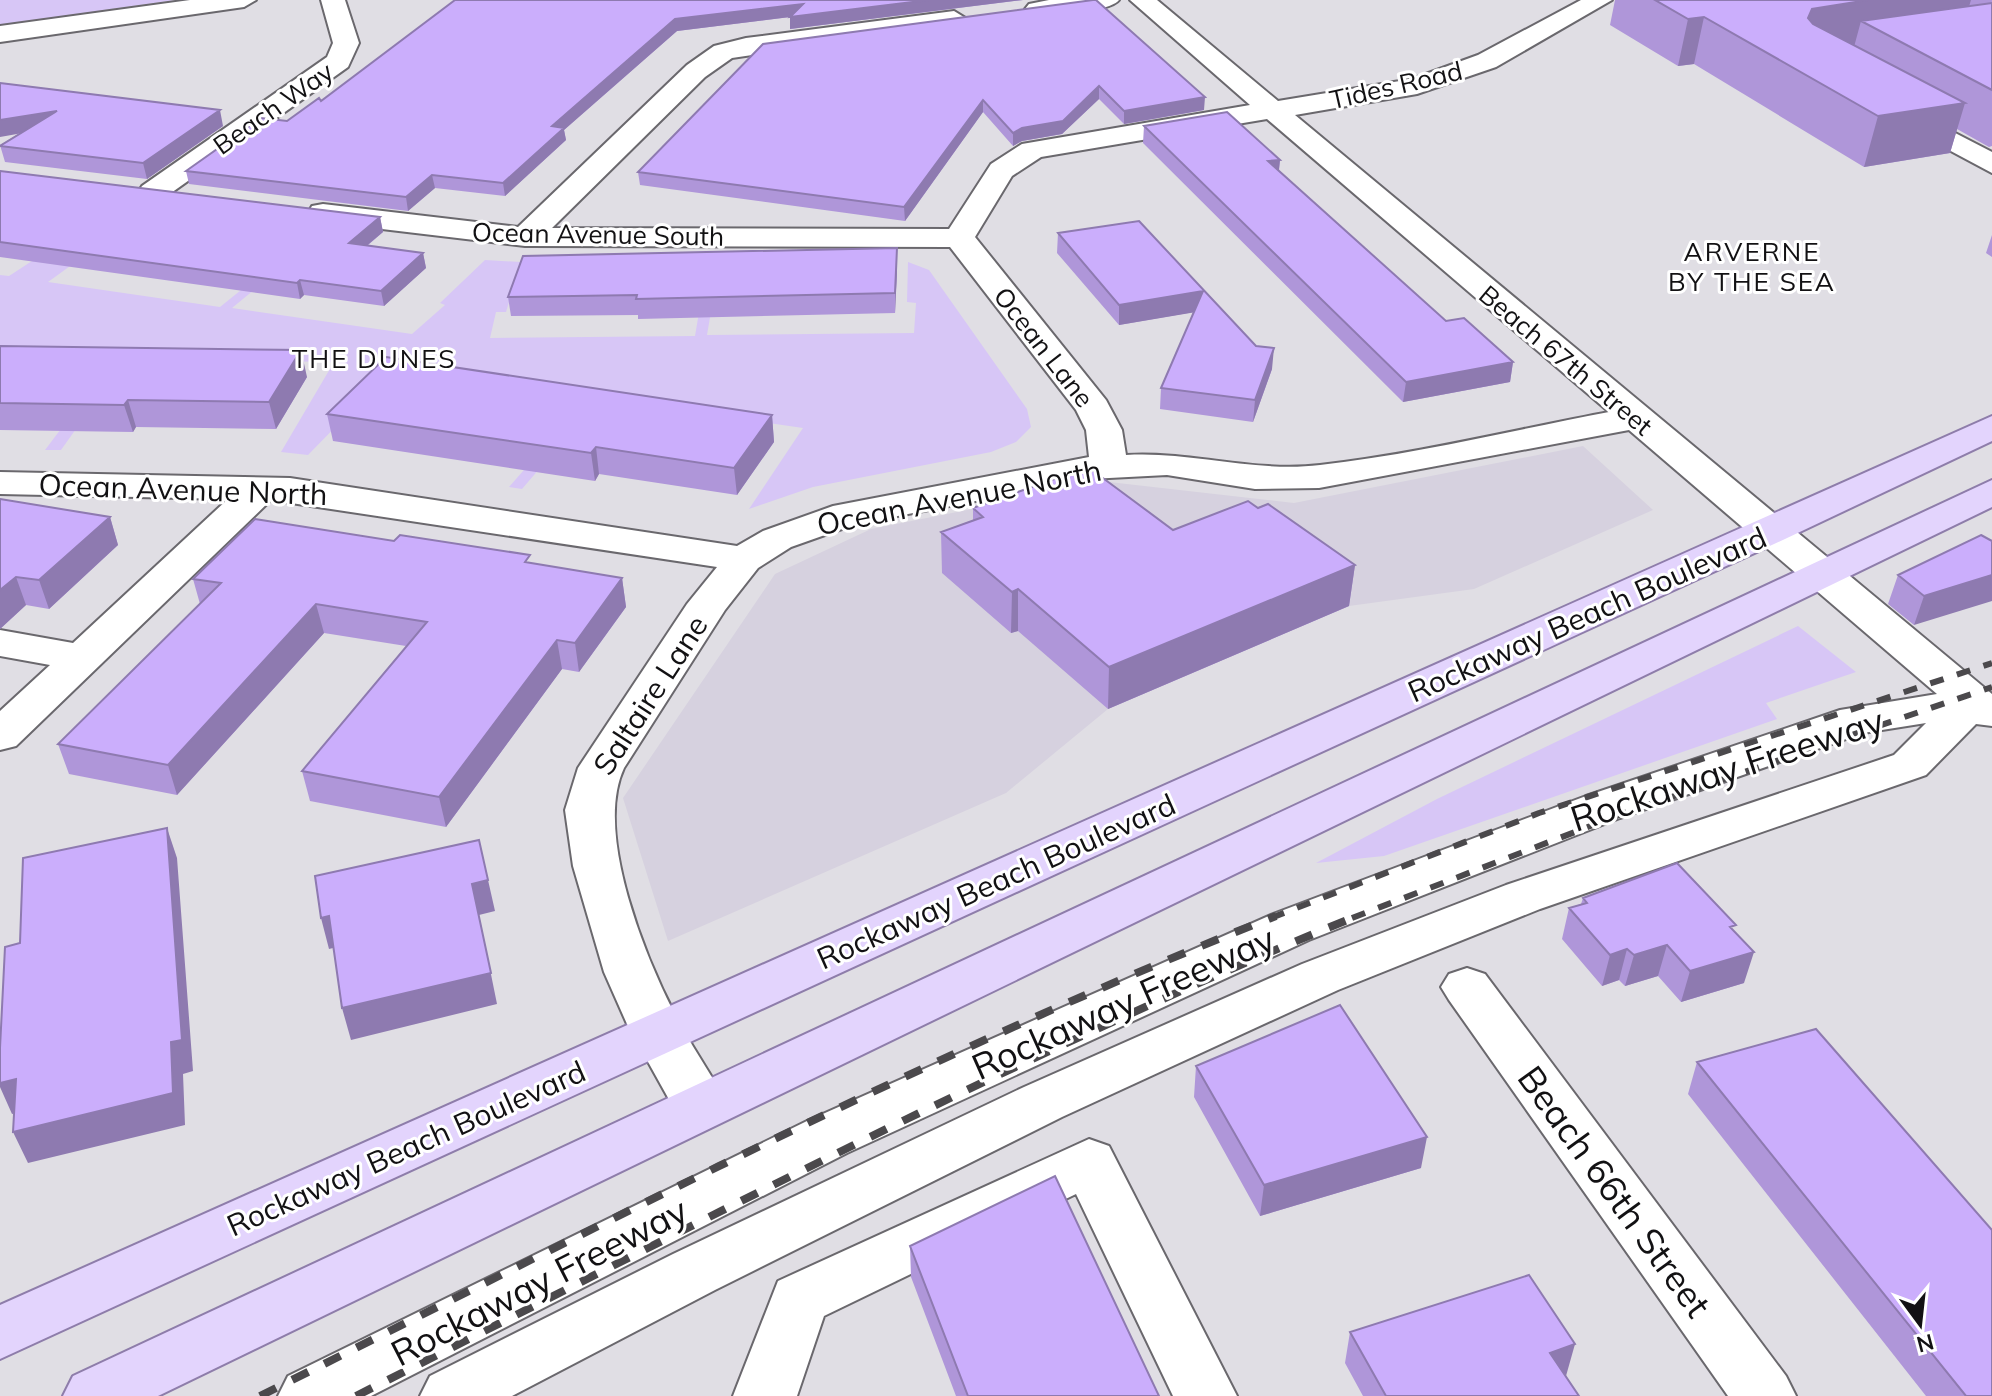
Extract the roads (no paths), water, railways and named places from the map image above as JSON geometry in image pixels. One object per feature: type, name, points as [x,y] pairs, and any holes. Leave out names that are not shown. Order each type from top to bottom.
[{"type":"main road","name":"Rockaway Beach Boulevard","points":[[0,1333],[1771,531],[1992,427]]},
{"type":"main road","name":"Rockaway Beach Boulevard","points":[[95,1396],[1992,492]]},
{"type":"street","points":[[0,34],[244,0]]},
{"type":"street","name":"Beach Way","points":[[200,198],[138,190],[339,61],[346,43],[333,0]]},
{"type":"street","points":[[1015,12],[1107,0]]},
{"type":"street","name":"Beach 67th Street","points":[[1142,0],[1982,710]]},
{"type":"street","name":"Tides Road","points":[[959,238],[1001,170],[1032,150],[1395,90],[1455,74],[1600,0]]},
{"type":"street","points":[[525,237],[701,66],[723,52],[758,44],[984,15]]},
{"type":"street","points":[[1881,102],[1992,164]]},
{"type":"street","name":"Ocean Avenue South","points":[[295,210],[525,237],[959,238]]},
{"type":"street","name":"Ocean Lane","points":[[959,238],[1093,408],[1104,430],[1109,466]]},
{"type":"street","name":"Ocean Avenue North","points":[[0,483],[263,487],[341,495],[744,559],[777,539],[847,514],[1109,466],[1167,464],[1255,478],[1304,479],[1636,418]]},
{"type":"street","points":[[0,736],[263,487]]},
{"type":"street","name":"Saltaire Lane","points":[[701,1106],[657,1034],[615,939],[592,844],[588,794],[601,768],[700,617],[744,559]]},
{"type":"street","points":[[0,643],[82,658]]},
{"type":"street","name":"Rockaway Freeway","points":[[310,1396],[827,1137],[1079,1020],[1291,927],[1603,807],[1856,720],[1982,710]]},
{"type":"street","name":"Rockaway Freeway","points":[[452,1396],[694,1272],[1043,1102],[1320,977],[1523,897],[1910,765],[1982,710]]},
{"type":"street","name":"Beach 66th Street","points":[[1467,987],[1764,1396]]},
{"type":"street","points":[[765,1396],[799,1299],[1089,1162],[1205,1396]]},
{"type":"railway","points":[[1273,917],[1539,813],[1992,663]]},
{"type":"railway","points":[[1355,917],[1619,815],[1992,687]]},
{"type":"railway","points":[[260,1396],[889,1084],[1017,1025],[1273,917]]},
{"type":"railway","points":[[356,1396],[977,1085],[1103,1026],[1355,917]]},
{"type":"district","name":"ARVERNE BY THE SEA","points":[[1752,266]]},
{"type":"district","name":"THE DUNES","points":[[374,358]]}]
